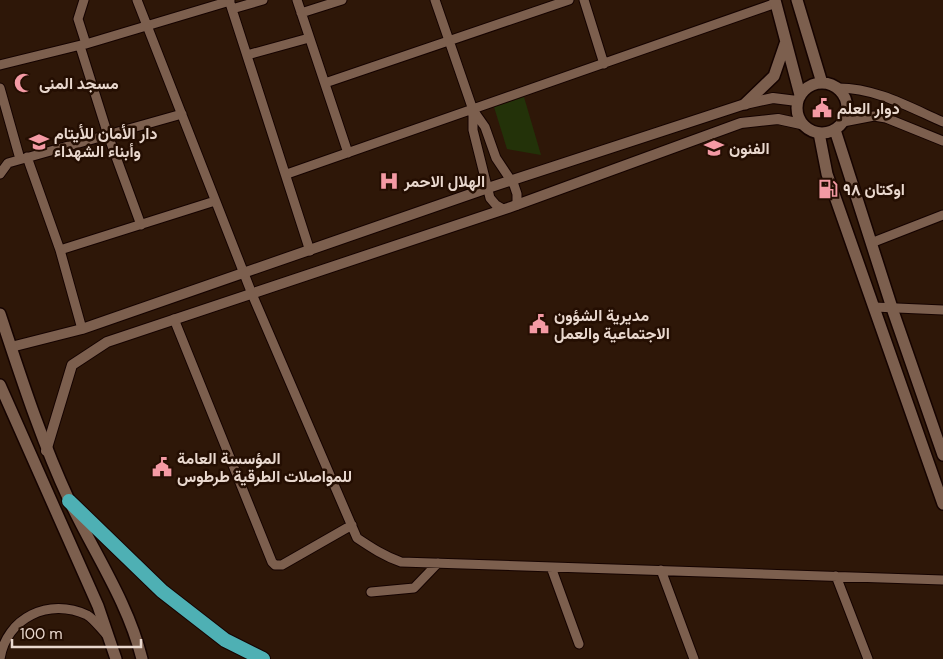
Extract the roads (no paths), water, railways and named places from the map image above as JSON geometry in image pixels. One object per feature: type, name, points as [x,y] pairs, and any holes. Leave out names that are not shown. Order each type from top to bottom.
[{"type":"highway","points":[[70,501],[162,591],[225,640],[264,659]]},
{"type":"main road","points":[[797,0],[822,83]]},
{"type":"main road","points":[[776,2],[799,98]]},
{"type":"main road","points":[[745,104],[774,76],[785,44]]},
{"type":"main road","points":[[822,83],[838,88],[847,108],[843,122],[835,130],[819,133],[806,128],[802,124],[796,110],[799,98],[809,86],[822,83]]},
{"type":"main road","points":[[835,130],[892,308],[943,455]]},
{"type":"main road","points":[[819,133],[827,174],[943,504]]},
{"type":"main road","points":[[0,314],[46,451],[135,630],[142,659]]},
{"type":"main road","points":[[0,385],[98,606],[116,659]]},
{"type":"street","points":[[84,0],[78,19],[83,45],[108,135],[141,225]]},
{"type":"street","points":[[137,0],[244,275],[358,538],[382,555],[401,562],[943,580]]},
{"type":"street","points":[[0,65],[83,45],[230,3],[263,0]]},
{"type":"street","points":[[297,0],[348,153]]},
{"type":"street","points":[[301,13],[342,0]]},
{"type":"street","points":[[435,0],[473,110],[485,127],[496,158],[512,180],[517,194],[517,205]]},
{"type":"street","points":[[325,83],[569,0]]},
{"type":"street","points":[[584,0],[604,64]]},
{"type":"street","points":[[286,174],[473,110],[776,2]]},
{"type":"street","points":[[230,3],[310,251]]},
{"type":"street","points":[[248,56],[309,38]]},
{"type":"street","points":[[0,88],[23,158],[60,250],[82,329]]},
{"type":"street","points":[[838,88],[855,88],[875,92],[943,122]]},
{"type":"street","points":[[11,347],[82,329],[244,275],[488,188],[745,104],[773,98],[799,98]]},
{"type":"street","points":[[473,110],[473,130],[488,188],[493,202],[504,209]]},
{"type":"street","points":[[0,174],[4,160],[23,158],[182,114]]},
{"type":"street","points":[[843,122],[874,116],[886,118],[943,141]]},
{"type":"street","points":[[46,451],[72,365],[107,342],[517,205],[742,122],[778,119],[802,124]]},
{"type":"street","points":[[60,250],[215,201]]},
{"type":"street","points":[[871,243],[943,215]]},
{"type":"street","points":[[874,308],[943,310]]},
{"type":"street","points":[[174,319],[272,562],[275,565],[282,566],[352,525]]},
{"type":"street","points":[[371,592],[414,588],[438,563]]},
{"type":"street","points":[[551,567],[579,644]]},
{"type":"street","points":[[661,570],[694,659]]},
{"type":"street","points":[[836,576],[868,659]]},
{"type":"street","points":[[0,659],[8,634],[20,621],[35,612],[53,608],[73,610],[89,616],[109,637]]},
{"type":"place","name":"مسجد المنى","points":[[24,83]]},
{"type":"place","name":"دوار العلم","points":[[822,108]]},
{"type":"place","name":"دار الأمان للأيتام وأبناء الشهداء","points":[[39,142]]},
{"type":"place","name":"الفنون","points":[[714,148]]},
{"type":"place","name":"الهلال الاحمر","points":[[389,181]]},
{"type":"place","name":"اوكتان ٩٨","points":[[828,189]]},
{"type":"place","name":"مديرية الشؤون الاجتماعية والعمل","points":[[539,324]]},
{"type":"place","name":"المؤسسة العامة للمواصلات الطرقية طرطوس","points":[[162,467]]}]
